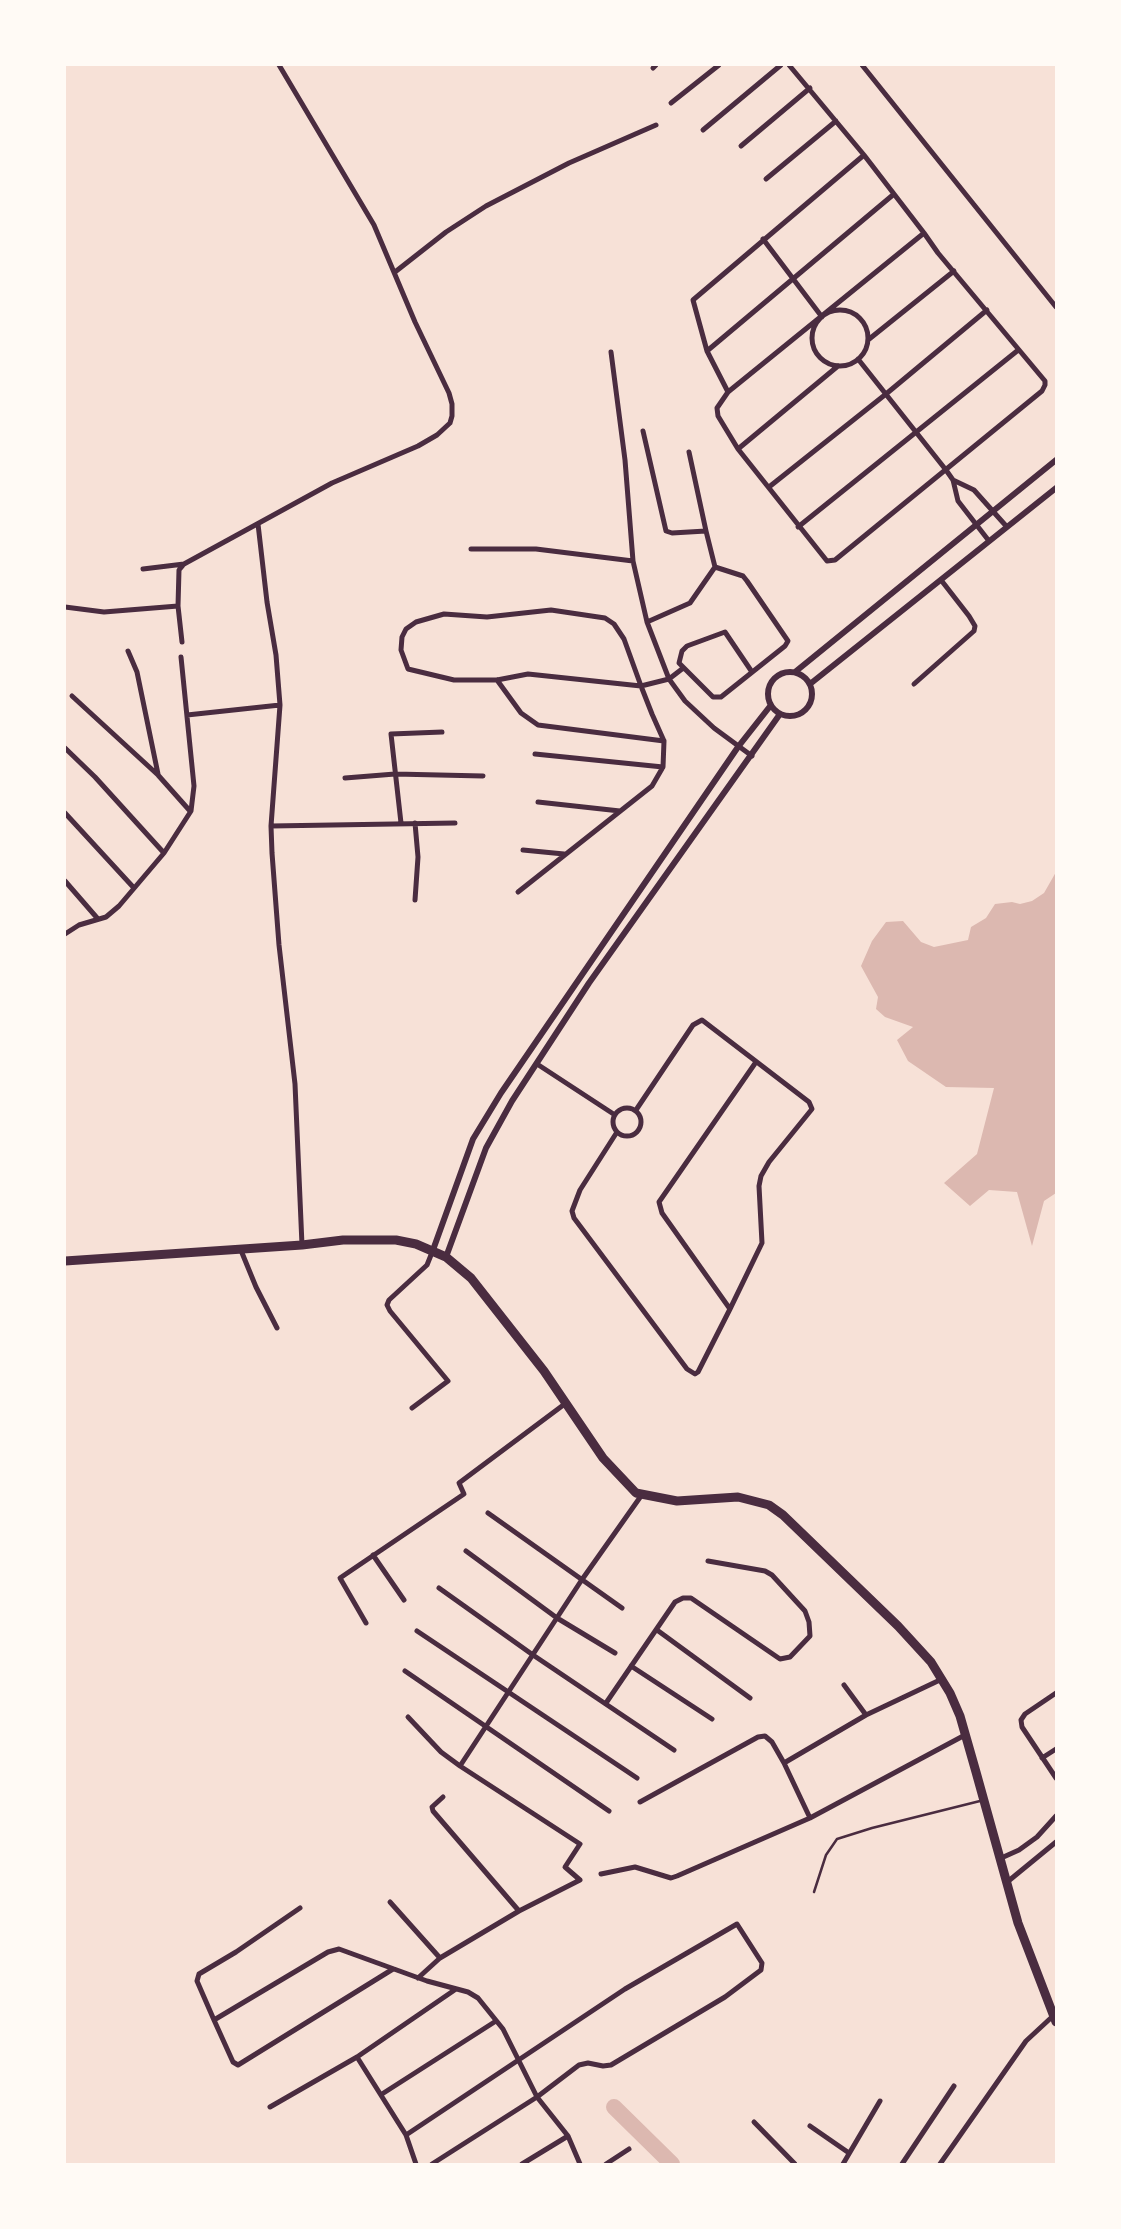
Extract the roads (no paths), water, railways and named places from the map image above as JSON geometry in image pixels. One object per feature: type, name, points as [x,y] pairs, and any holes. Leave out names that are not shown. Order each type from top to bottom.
[{"type":"highway","points":[[65,1261],[343,1240],[396,1240],[433,1250],[471,1278],[544,1371],[603,1458],[622,1481],[641,1496],[677,1501],[738,1497],[769,1505],[783,1515],[881,1609],[924,1655],[942,1679],[960,1716],[1006,1883],[1032,1965],[1055,2019]]},
{"type":"street","points":[[143,569],[184,564],[332,483],[418,446],[437,435],[450,423],[452,404],[449,393],[364,206],[279,65]]},
{"type":"street","points":[[671,103],[719,65]]},
{"type":"street","points":[[704,130],[781,65]]},
{"type":"street","points":[[789,65],[864,155],[1045,385],[1042,391],[835,560],[827,561],[738,449],[718,416],[717,408],[728,393],[924,233]]},
{"type":"street","points":[[862,65],[1056,307]]},
{"type":"street","points":[[741,146],[810,88]]},
{"type":"street","points":[[766,179],[836,121]]},
{"type":"street","points":[[395,272],[486,205],[569,163],[656,125]]},
{"type":"street","points":[[728,393],[707,351],[693,300],[864,155]]},
{"type":"street","points":[[707,351],[894,194]]},
{"type":"street","points":[[763,239],[821,316]]},
{"type":"street","points":[[868,340],[954,271]]},
{"type":"street","points":[[738,449],[838,366],[858,359],[867,347],[866,326],[856,315],[843,310],[835,310],[821,316],[814,329],[815,350],[824,361],[838,366]]},
{"type":"street","points":[[769,487],[986,310]]},
{"type":"street","points":[[798,527],[1017,351]]},
{"type":"street","points":[[611,352],[625,460],[633,561],[646,622],[669,680],[685,701],[752,756]]},
{"type":"street","points":[[858,359],[946,470],[953,480],[958,501],[989,541]]},
{"type":"street","points":[[643,431],[666,531],[706,531]]},
{"type":"street","points":[[646,622],[690,603],[715,567],[689,452]]},
{"type":"street","points":[[796,673],[1056,460]]},
{"type":"street","points":[[953,480],[974,490],[1007,527]]},
{"type":"street","points":[[810,684],[1056,488]]},
{"type":"street","points":[[258,524],[276,654],[280,705],[271,826],[279,945],[295,1084],[302,1245]]},
{"type":"street","points":[[471,549],[536,550],[633,561]]},
{"type":"street","points":[[182,642],[178,606],[179,570],[184,564]]},
{"type":"street","points":[[715,567],[743,576],[788,641],[785,646],[721,697],[713,697],[682,668],[679,657],[687,646],[725,632],[752,672]]},
{"type":"street","points":[[914,684],[974,631],[975,626],[969,616],[941,580]]},
{"type":"street","points":[[65,607],[104,612],[178,606]]},
{"type":"street","points":[[518,892],[652,786],[663,767],[664,741],[641,686],[624,639],[614,624],[605,618],[582,613],[537,611],[487,617],[444,614],[416,622],[406,629],[401,650],[408,669],[454,680],[496,680],[528,674],[641,686],[669,680],[682,668]]},
{"type":"street","points":[[128,651],[137,672],[158,775]]},
{"type":"street","points":[[65,934],[79,925],[106,917],[119,906],[164,853],[191,811],[194,786],[181,657]]},
{"type":"street","points":[[784,673],[796,673],[810,684],[811,698],[805,709],[794,715],[780,714],[771,705],[768,694],[771,683],[784,673]]},
{"type":"street","points":[[496,680],[521,713],[538,725],[664,741]]},
{"type":"street","points":[[72,696],[158,775],[191,811]]},
{"type":"street","points":[[187,715],[280,705]]},
{"type":"street","points":[[412,1408],[448,1381],[390,1311],[387,1305],[389,1300],[427,1265],[473,1139],[503,1090],[738,747],[771,705]]},
{"type":"street","points":[[446,1257],[486,1148],[515,1097],[589,983],[780,714]]},
{"type":"street","points":[[401,823],[391,734],[442,732]]},
{"type":"street","points":[[65,748],[164,853]]},
{"type":"street","points":[[536,754],[663,767]]},
{"type":"street","points":[[345,778],[395,775],[484,776]]},
{"type":"street","points":[[538,802],[620,811]]},
{"type":"street","points":[[65,813],[134,888]]},
{"type":"street","points":[[415,823],[418,857],[415,900]]},
{"type":"street","points":[[271,826],[455,823]]},
{"type":"street","points":[[523,850],[564,854]]},
{"type":"street","points":[[65,881],[98,919]]},
{"type":"street","points":[[581,977],[589,983]]},
{"type":"street","points":[[617,1132],[580,1190],[572,1211],[574,1218],[691,1373],[698,1372],[762,1243],[759,1186],[761,1176],[812,1109],[809,1102],[702,1020],[696,1022],[635,1110]]},
{"type":"street","points":[[539,1039],[548,1047]]},
{"type":"street","points":[[730,1309],[662,1213],[659,1202],[660,1196],[756,1062]]},
{"type":"street","points":[[537,1064],[615,1115]]},
{"type":"street","points":[[503,1090],[515,1097]]},
{"type":"street","points":[[624,1108],[635,1110],[640,1116],[641,1124],[631,1135],[623,1135],[617,1132],[613,1123],[615,1115],[624,1108]]},
{"type":"street","points":[[240,1248],[277,1328]]},
{"type":"street","points":[[366,1623],[340,1578],[464,1494],[459,1483],[566,1404]]},
{"type":"street","points":[[460,1766],[581,1581],[641,1496]]},
{"type":"street","points":[[488,1513],[622,1608]]},
{"type":"street","points":[[467,1551],[557,1618],[615,1653]]},
{"type":"street","points":[[373,1555],[404,1600]]},
{"type":"street","points":[[606,1703],[675,1602],[683,1598],[691,1598],[780,1659],[790,1657],[810,1636],[805,1611],[772,1575],[765,1571],[708,1561]]},
{"type":"street","points":[[439,1588],[533,1656],[674,1750]]},
{"type":"street","points":[[657,1630],[750,1698]]},
{"type":"street","points":[[416,1631],[637,1778]]},
{"type":"street","points":[[631,1666],[712,1719]]},
{"type":"street","points":[[405,1671],[608,1811]]},
{"type":"street","points":[[784,1763],[866,1715],[942,1679]]},
{"type":"street","points":[[844,1685],[866,1715]]},
{"type":"street","points":[[1056,1693],[1025,1714],[1021,1720],[1022,1727],[1056,1778]]},
{"type":"street","points":[[408,1717],[441,1752],[580,1845],[565,1867],[580,1880],[519,1911],[440,1958],[418,1978]]},
{"type":"street","points":[[601,1874],[635,1867],[674,1877],[810,1818],[965,1735]]},
{"type":"street","points":[[640,1802],[758,1737],[765,1736],[769,1738],[784,1763],[810,1818]]},
{"type":"street","points":[[1042,1758],[1056,1749]]},
{"type":"street","points":[[443,1797],[432,1807],[433,1811],[519,1911]]},
{"type":"street","points":[[999,1859],[1019,1850],[1037,1837],[1056,1816]]},
{"type":"street","points":[[1006,1883],[1056,1842]]},
{"type":"street","points":[[390,1902],[440,1958]]},
{"type":"street","points":[[300,1908],[199,1974],[197,1980],[233,2062],[238,2065],[393,1969]]},
{"type":"street","points":[[406,2135],[625,1989],[737,1924],[762,1963],[761,1970],[725,1997],[611,2065],[579,2065],[537,2097],[432,2164]]},
{"type":"street","points":[[214,2020],[328,1952],[336,1950],[456,1989],[478,1998],[496,2021],[519,2058],[537,2097],[568,2136],[580,2164]]},
{"type":"street","points":[[270,2107],[357,2057],[456,1989]]},
{"type":"street","points":[[940,2164],[1026,2040],[1055,2019]]},
{"type":"street","points":[[382,2094],[496,2021]]},
{"type":"street","points":[[357,2057],[406,2135],[416,2164]]},
{"type":"street","points":[[902,2164],[954,2086]]},
{"type":"street","points":[[843,2164],[880,2101]]},
{"type":"street","points":[[754,2122],[795,2164]]},
{"type":"street","points":[[810,2126],[849,2153]]},
{"type":"street","points":[[522,2164],[568,2136]]},
{"type":"street","points":[[606,2164],[629,2148]]},
{"type":"lane","points":[[814,1892],[825,1855],[837,1839],[983,1800]]},
{"type":"waterway","points":[[614,2107],[672,2164]]}]
